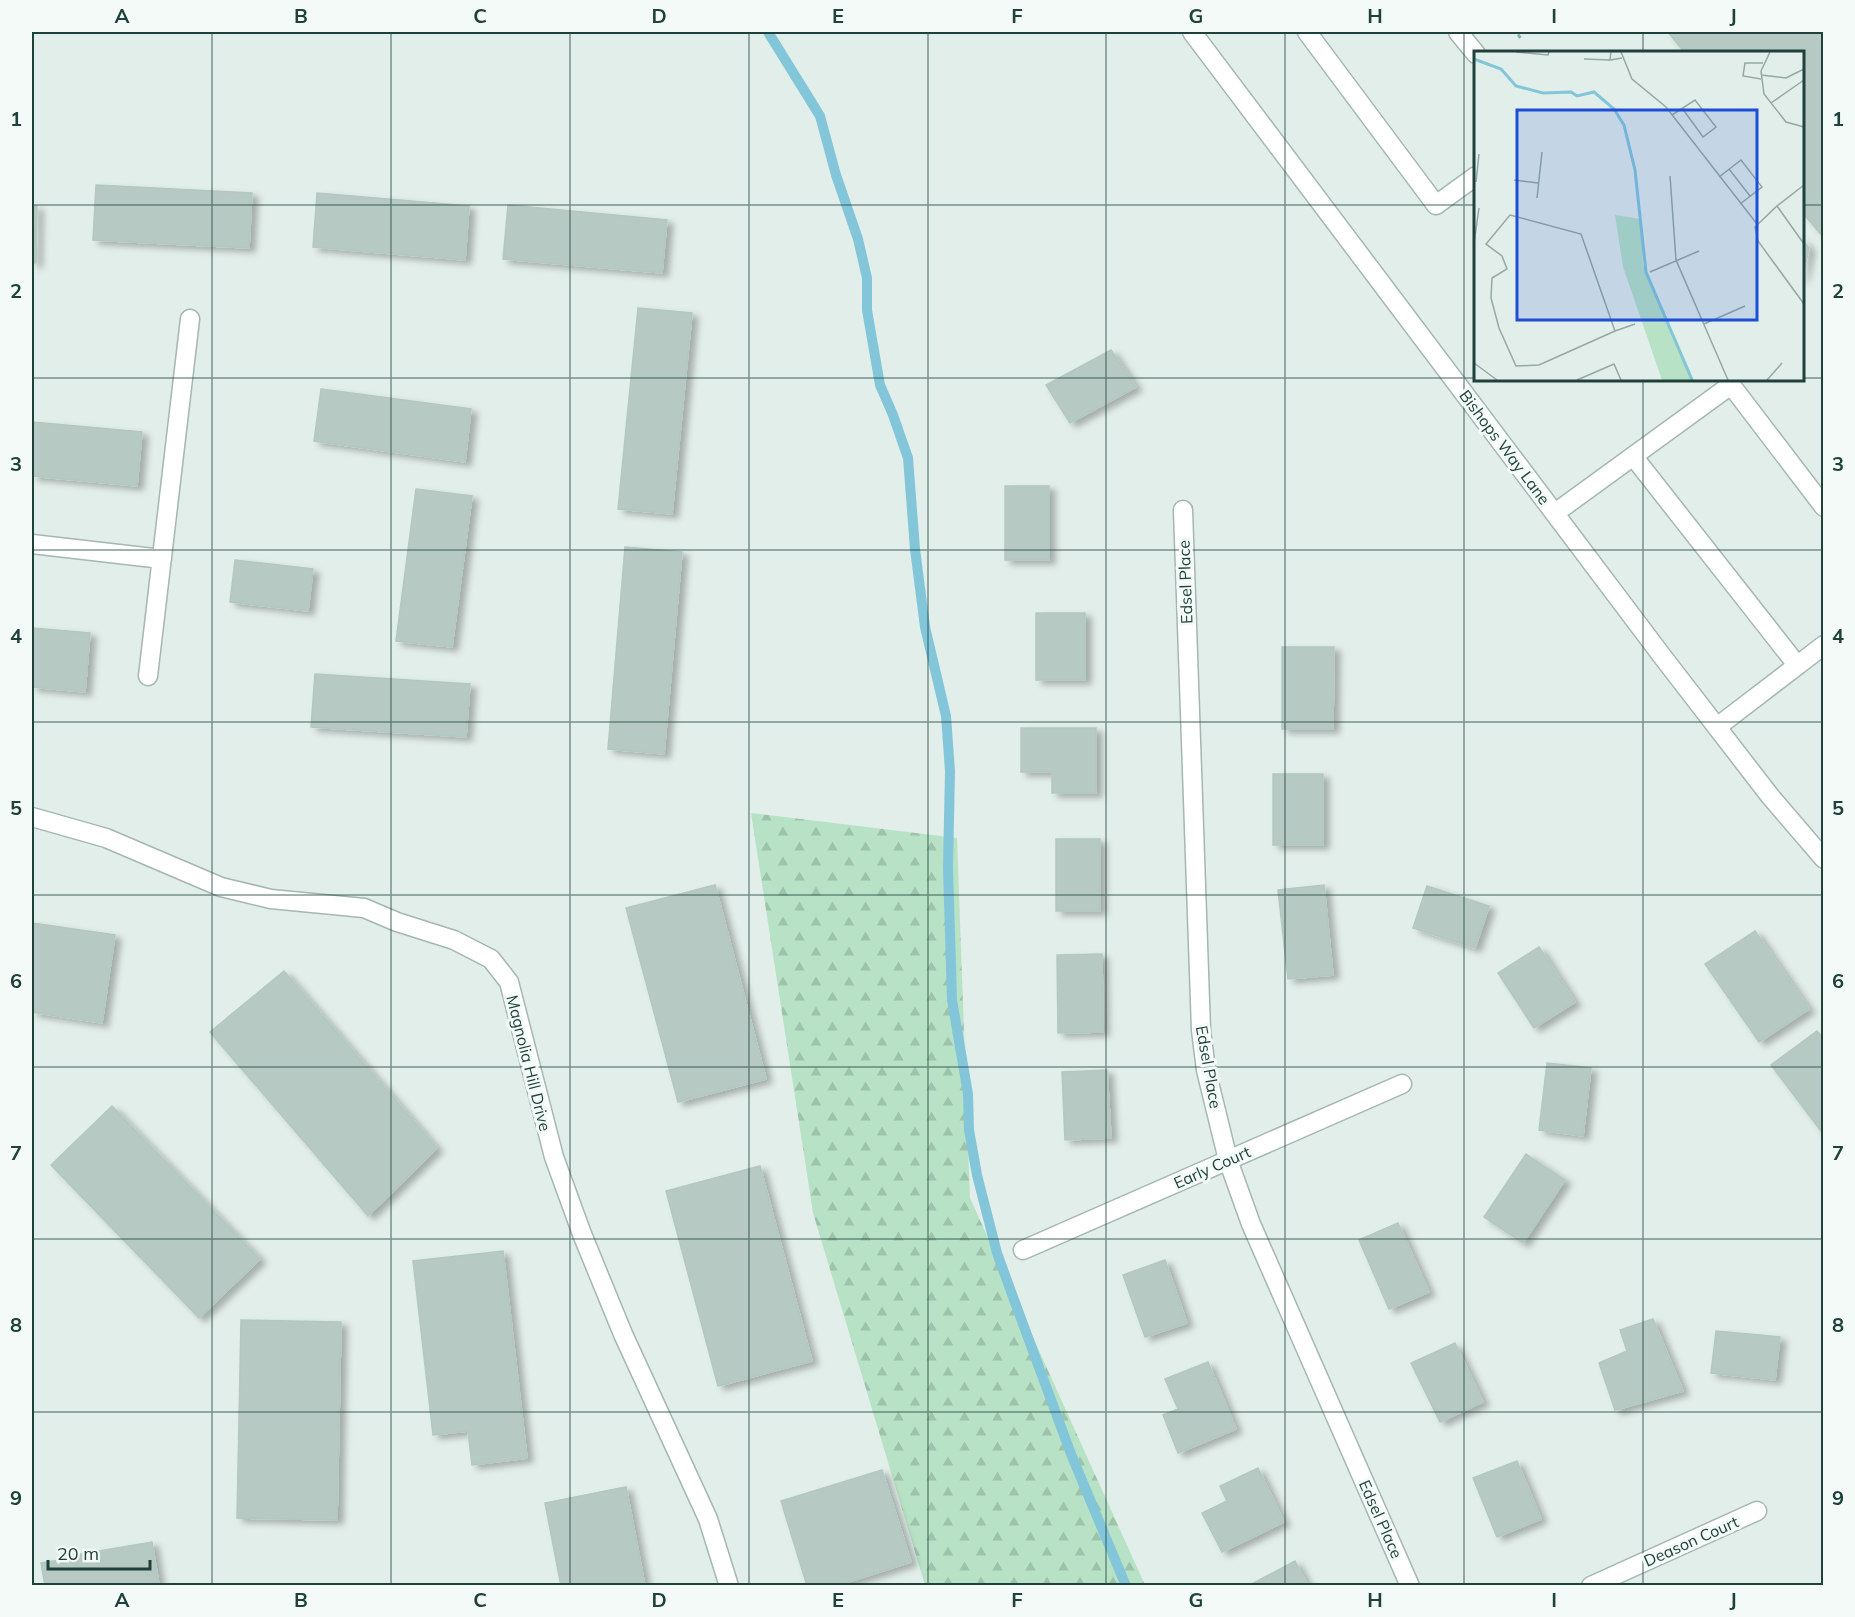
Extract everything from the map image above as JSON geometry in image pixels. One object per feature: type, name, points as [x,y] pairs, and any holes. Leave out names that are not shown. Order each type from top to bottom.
[{"type":"street","name":"Bishops Way Lane","points":[[1195,32],[1554,513],[1777,805],[1824,859]]},
{"type":"street","points":[[1307,32],[1436,205],[1474,177]]},
{"type":"street","points":[[1458,32],[1474,52]]},
{"type":"street","points":[[148,676],[190,319]]},
{"type":"street","points":[[1554,513],[1731,385],[1824,507]]},
{"type":"street","points":[[1634,456],[1797,665]]},
{"type":"street","name":"Edsel Place","points":[[1182,510],[1201,1030],[1206,1070],[1228,1160],[1251,1224],[1410,1586]]},
{"type":"street","points":[[32,544],[162,559]]},
{"type":"street","points":[[1717,727],[1824,645]]},
{"type":"street","name":"Magnolia Hill Drive","points":[[32,817],[106,838],[221,887],[271,899],[364,908],[397,922],[454,940],[490,959],[509,982],[554,1157],[582,1234],[623,1334],[708,1519],[729,1586]]},
{"type":"street","name":"Early Court","points":[[1023,1250],[1402,1084]]},
{"type":"street","name":"Deason Court","points":[[1592,1586],[1757,1510]]},
{"type":"path","points":[[1518,37],[1526,32]]},
{"type":"green space","points":[[751,813],[957,838],[970,1198],[1145,1585],[925,1585],[813,1213]]},
{"type":"building","points":[[1668,32],[1824,32],[1824,238],[1804,214],[1804,51],[1683,51]]},
{"type":"building","points":[[96,185],[252,193],[249,248],[93,240]]},
{"type":"building","points":[[317,193],[469,206],[465,260],[313,247]]},
{"type":"building","points":[[508,205],[667,220],[662,273],[503,259]]},
{"type":"building","points":[[32,206],[37,206],[36,263],[32,263]]},
{"type":"building","points":[[1804,242],[1809,248],[1804,271]]},
{"type":"building","points":[[638,308],[692,313],[672,514],[618,509]]},
{"type":"building","points":[[1111,350],[1136,387],[1070,423],[1046,385]]},
{"type":"building","points":[[321,389],[471,409],[465,462],[314,441]]},
{"type":"building","points":[[32,422],[142,432],[137,486],[32,476]]},
{"type":"building","points":[[1005,486],[1049,486],[1049,560],[1005,560]]},
{"type":"building","points":[[416,489],[472,496],[452,647],[396,641]]},
{"type":"building","points":[[625,547],[682,552],[664,754],[608,749]]},
{"type":"building","points":[[235,560],[313,569],[308,611],[230,602]]},
{"type":"building","points":[[1036,613],[1085,613],[1085,680],[1036,680]]},
{"type":"building","points":[[32,628],[90,633],[85,692],[32,687]]},
{"type":"building","points":[[1282,647],[1334,647],[1333,729],[1282,729]]},
{"type":"building","points":[[315,674],[470,684],[466,737],[311,727]]},
{"type":"building","points":[[1021,728],[1096,728],[1096,793],[1052,793],[1052,772],[1021,772]]},
{"type":"building","points":[[1273,774],[1323,774],[1323,845],[1273,845]]},
{"type":"building","points":[[1056,839],[1100,839],[1100,911],[1056,911]]},
{"type":"building","points":[[715,885],[766,1079],[678,1102],[626,908]]},
{"type":"building","points":[[1324,885],[1333,975],[1288,979],[1278,890]]},
{"type":"building","points":[[1427,886],[1489,906],[1475,948],[1413,928]]},
{"type":"building","points":[[32,923],[115,935],[102,1023],[32,1012]]},
{"type":"building","points":[[1755,931],[1809,1009],[1759,1042],[1705,964]]},
{"type":"building","points":[[1539,947],[1575,1002],[1534,1028],[1498,973]]},
{"type":"building","points":[[1102,954],[1103,1032],[1058,1033],[1057,955]]},
{"type":"building","points":[[284,971],[437,1148],[368,1216],[210,1032]]},
{"type":"building","points":[[1817,1031],[1824,1039],[1824,1135],[1771,1065]]},
{"type":"building","points":[[1547,1063],[1591,1068],[1583,1136],[1539,1130]]},
{"type":"building","points":[[1107,1070],[1111,1138],[1065,1140],[1062,1072]]},
{"type":"building","points":[[112,1106],[260,1259],[199,1318],[51,1165]]},
{"type":"building","points":[[1526,1154],[1565,1180],[1523,1243],[1484,1217]]},
{"type":"building","points":[[760,1166],[812,1361],[718,1386],[666,1191]]},
{"type":"building","points":[[1398,1223],[1429,1292],[1389,1309],[1359,1240]]},
{"type":"building","points":[[503,1251],[527,1458],[472,1465],[468,1431],[433,1435],[413,1261]]},
{"type":"building","points":[[1165,1260],[1187,1323],[1145,1337],[1123,1275]]},
{"type":"building","points":[[1653,1319],[1683,1391],[1615,1410],[1599,1363],[1627,1351],[1620,1330]]},
{"type":"building","points":[[241,1320],[341,1322],[337,1520],[237,1518]]},
{"type":"building","points":[[1716,1331],[1780,1337],[1775,1380],[1711,1373]]},
{"type":"building","points":[[1455,1343],[1483,1402],[1440,1422],[1411,1363]]},
{"type":"building","points":[[1208,1362],[1236,1429],[1178,1453],[1163,1415],[1178,1409],[1165,1379]]},
{"type":"building","points":[[1517,1461],[1541,1519],[1497,1537],[1473,1478]]},
{"type":"building","points":[[1258,1468],[1284,1522],[1222,1552],[1202,1513],[1227,1501],[1220,1486]]},
{"type":"building","points":[[882,1470],[911,1562],[836,1586],[807,1586],[781,1501]]},
{"type":"building","points":[[626,1487],[645,1586],[561,1586],[545,1503]]},
{"type":"building","points":[[152,1542],[159,1585],[45,1586],[41,1563]]},
{"type":"building","points":[[1295,1561],[1308,1586],[1248,1586]]},
{"type":"waterway","points":[[768,32],[820,116],[836,175],[858,239],[867,278],[867,310],[880,385],[908,458],[915,549],[925,627],[946,716],[950,771],[948,867],[952,1000],[968,1094],[969,1130],[977,1175],[997,1253],[1071,1454],[1126,1586]]}]
